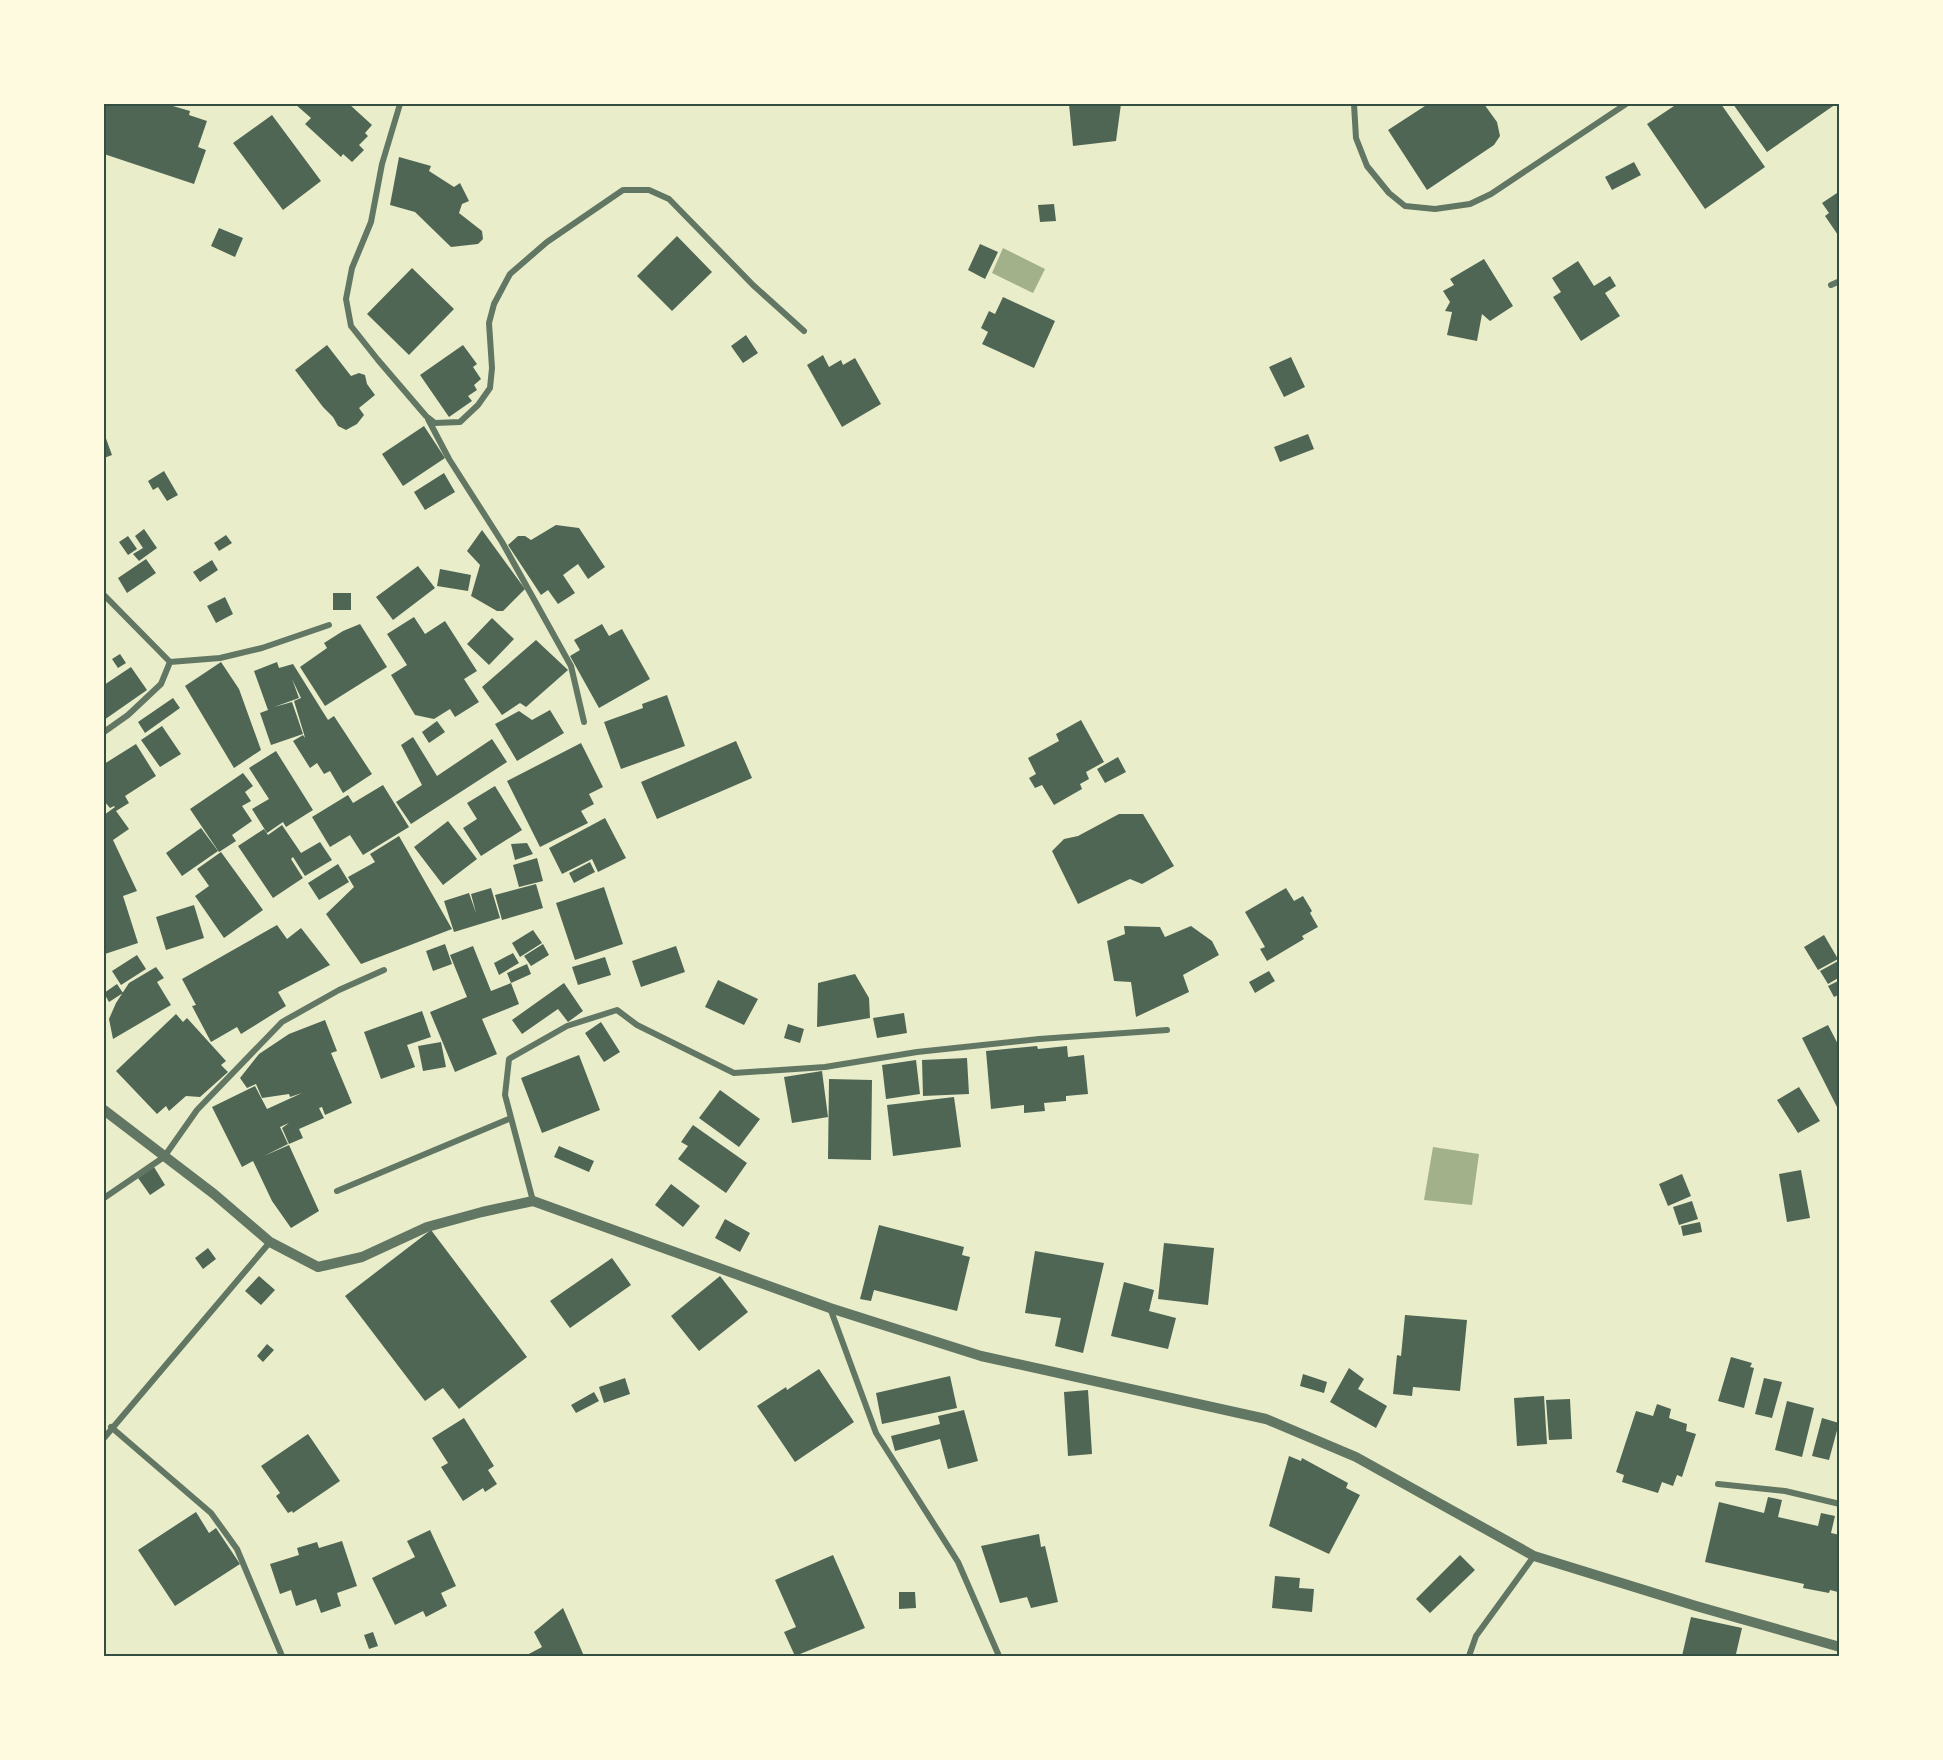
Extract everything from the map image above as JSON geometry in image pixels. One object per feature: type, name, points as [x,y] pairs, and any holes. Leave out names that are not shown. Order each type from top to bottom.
[{"type":"street","points":[[400,104],[382,164],[371,222],[352,268],[345,299],[351,326],[426,416],[435,423],[460,422],[478,405],[490,388],[492,368],[489,323],[494,304],[510,274],[548,242],[623,190],[649,190],[669,199],[753,285],[804,331]]},
{"type":"street","points":[[1354,104],[1356,138],[1367,165],[1389,193],[1405,206],[1435,209],[1470,204],[1491,194],[1626,104]]},
{"type":"street","points":[[1831,285],[1839,281]]},
{"type":"street","points":[[426,416],[448,459],[519,572],[571,666],[584,722]]},
{"type":"street","points":[[104,595],[170,662]]},
{"type":"street","points":[[170,662],[220,658],[262,648],[328,625]]},
{"type":"street","points":[[104,732],[128,715],[161,684],[170,662]]},
{"type":"street","points":[[104,1198],[165,1157],[196,1110],[282,1022],[339,990],[384,970]]},
{"type":"street","points":[[533,1201],[505,1095],[509,1059],[567,1026],[617,1010],[637,1025],[734,1073],[825,1067],[917,1052],[1039,1039],[1167,1030]]},
{"type":"street","points":[[104,1110],[214,1194],[270,1242],[318,1267],[362,1257],[427,1227],[533,1201],[830,1308],[981,1356],[1266,1419],[1356,1457],[1534,1556],[1839,1647]]},
{"type":"street","points":[[337,1191],[511,1118]]},
{"type":"street","points":[[104,1438],[270,1242]]},
{"type":"street","points":[[830,1308],[876,1433],[958,1562],[999,1656]]},
{"type":"street","points":[[111,1427],[212,1513],[237,1549],[282,1656]]},
{"type":"street","points":[[1718,1484],[1785,1491],[1839,1504]]},
{"type":"street","points":[[1469,1656],[1476,1636],[1534,1556]]},
{"type":"shaded area","points":[[1003,248],[1045,269],[1033,293],[992,273]]},
{"type":"shaded area","points":[[1433,1147],[1479,1154],[1472,1205],[1424,1200]]},
{"type":"building","points":[[104,104],[163,106],[166,104],[190,111],[189,115],[207,121],[198,147],[206,150],[194,184],[104,154]]},
{"type":"building","points":[[295,104],[349,104],[372,125],[365,133],[368,136],[359,145],[364,150],[352,162],[343,154],[341,157],[305,124],[311,118]]},
{"type":"building","points":[[1069,104],[1121,104],[1116,141],[1073,146]]},
{"type":"building","points":[[1428,104],[1484,104],[1497,122],[1500,136],[1494,145],[1427,190],[1388,130]]},
{"type":"building","points":[[1677,104],[1721,104],[1765,167],[1705,209],[1647,124]]},
{"type":"building","points":[[1733,104],[1836,104],[1767,152]]},
{"type":"building","points":[[272,115],[321,181],[283,210],[233,143]]},
{"type":"building","points":[[399,157],[431,166],[429,171],[454,187],[460,183],[469,201],[462,204],[459,213],[482,231],[483,239],[478,244],[451,247],[415,212],[390,205]]},
{"type":"building","points":[[1634,162],[1641,175],[1612,190],[1605,177]]},
{"type":"building","points":[[1840,191],[1840,238],[1825,216],[1829,213],[1822,203]]},
{"type":"building","points":[[1054,204],[1056,221],[1040,222],[1038,205]]},
{"type":"building","points":[[219,228],[243,238],[235,257],[211,246]]},
{"type":"building","points":[[677,236],[712,272],[672,311],[637,276]]},
{"type":"building","points":[[980,244],[998,252],[985,279],[968,270]]},
{"type":"building","points":[[1484,259],[1513,306],[1490,321],[1482,314],[1477,341],[1447,335],[1452,312],[1445,311],[1450,302],[1443,291],[1454,285],[1450,279]]},
{"type":"building","points":[[1578,261],[1594,286],[1610,276],[1616,286],[1605,293],[1620,316],[1581,341],[1553,297],[1561,292],[1552,278]]},
{"type":"building","points":[[412,268],[454,309],[409,355],[367,314]]},
{"type":"building","points":[[1003,297],[1055,321],[1034,368],[982,344],[988,332],[981,328],[989,311],[995,314]]},
{"type":"building","points":[[746,335],[758,353],[743,363],[731,346]]},
{"type":"building","points":[[327,345],[351,376],[359,373],[365,375],[367,384],[375,395],[359,408],[364,415],[357,424],[346,430],[338,426],[295,370]]},
{"type":"building","points":[[463,345],[477,364],[473,367],[481,379],[474,385],[477,390],[468,396],[472,401],[449,417],[420,375]]},
{"type":"building","points":[[823,355],[829,367],[841,360],[843,365],[855,358],[881,404],[842,427],[807,365]]},
{"type":"building","points":[[1291,357],[1305,387],[1284,397],[1269,367]]},
{"type":"building","points":[[424,426],[445,458],[403,486],[382,454]]},
{"type":"building","points":[[104,433],[112,455],[104,458]]},
{"type":"building","points":[[1308,434],[1314,449],[1280,462],[1274,447]]},
{"type":"building","points":[[164,471],[178,495],[167,501],[158,487],[153,490],[148,481]]},
{"type":"building","points":[[444,473],[455,492],[425,510],[414,492]]},
{"type":"building","points":[[556,525],[579,528],[605,567],[588,579],[578,564],[563,575],[575,593],[558,604],[548,590],[541,595],[508,545],[518,536],[525,536],[531,540]]},
{"type":"building","points":[[144,529],[157,548],[139,561],[133,554],[143,548],[135,536]]},
{"type":"building","points":[[482,530],[525,589],[503,611],[497,611],[471,596],[480,565],[467,551]]},
{"type":"building","points":[[226,535],[232,543],[219,551],[214,543]]},
{"type":"building","points":[[128,536],[137,549],[128,555],[119,542]]},
{"type":"building","points":[[146,559],[156,573],[127,593],[118,578]]},
{"type":"building","points":[[212,560],[218,570],[200,582],[193,572]]},
{"type":"building","points":[[418,566],[435,588],[393,620],[376,597]]},
{"type":"building","points":[[440,569],[471,575],[468,591],[437,586]]},
{"type":"building","points":[[333,593],[351,593],[351,610],[333,610]]},
{"type":"building","points":[[225,597],[233,614],[216,623],[207,606]]},
{"type":"building","points":[[414,617],[425,634],[445,621],[477,671],[464,679],[479,702],[455,717],[450,709],[434,719],[415,715],[391,675],[407,665],[387,634]]},
{"type":"building","points":[[492,618],[514,639],[489,665],[467,644]]},
{"type":"building","points":[[360,624],[387,667],[325,706],[300,667],[327,648],[324,643]]},
{"type":"building","points":[[602,624],[609,636],[622,629],[650,679],[599,708],[570,656],[580,650],[574,640]]},
{"type":"building","points":[[536,640],[568,670],[526,707],[520,703],[502,715],[482,687]]},
{"type":"building","points":[[120,654],[126,663],[118,668],[112,659]]},
{"type":"building","points":[[221,662],[239,689],[261,750],[234,768],[185,686]]},
{"type":"building","points":[[277,662],[279,668],[293,664],[328,720],[334,716],[372,774],[343,793],[330,771],[324,774],[317,763],[310,768],[293,741],[303,735],[305,738],[294,701],[301,698],[292,679],[299,698],[274,707],[292,702],[303,734],[271,745],[260,713],[268,710],[254,671]]},
{"type":"building","points":[[131,667],[147,690],[104,720],[104,685]]},
{"type":"building","points":[[667,695],[685,746],[621,769],[604,722],[643,708],[642,704]]},
{"type":"building","points":[[173,698],[180,708],[145,733],[138,722]]},
{"type":"building","points":[[550,710],[564,733],[517,761],[495,724],[519,711],[532,720]]},
{"type":"building","points":[[1081,720],[1104,762],[1086,772],[1089,779],[1080,784],[1082,789],[1054,805],[1042,785],[1035,788],[1029,778],[1036,774],[1028,758],[1059,741],[1056,734]]},
{"type":"building","points":[[437,721],[445,732],[429,743],[422,732]]},
{"type":"building","points":[[162,726],[181,754],[160,767],[141,740]]},
{"type":"building","points":[[413,737],[437,776],[492,739],[507,762],[411,824],[396,802],[422,785],[401,745]]},
{"type":"building","points":[[736,741],[752,778],[657,819],[641,782]]},
{"type":"building","points":[[581,743],[603,787],[589,794],[594,804],[581,811],[588,823],[540,847],[507,781]]},
{"type":"building","points":[[136,744],[156,776],[125,796],[129,803],[116,811],[129,829],[113,840],[137,891],[123,896],[138,943],[105,954],[104,815],[115,807],[110,808],[104,801],[104,764]]},
{"type":"building","points":[[276,751],[313,810],[286,827],[283,822],[267,833],[252,809],[269,799],[249,768]]},
{"type":"building","points":[[1118,757],[1126,772],[1105,783],[1097,769]]},
{"type":"building","points":[[243,773],[253,786],[245,792],[251,801],[242,806],[252,821],[232,835],[236,841],[219,852],[190,809]]},
{"type":"building","points":[[383,785],[409,827],[363,855],[350,835],[330,847],[312,817],[348,795],[353,803]]},
{"type":"building","points":[[495,786],[522,830],[481,856],[463,828],[477,819],[467,803]]},
{"type":"building","points":[[1119,814],[1143,814],[1174,866],[1142,884],[1130,879],[1078,904],[1052,851],[1064,839],[1078,836]]},
{"type":"building","points":[[605,818],[626,858],[598,872],[592,859],[562,874],[549,848]]},
{"type":"building","points":[[448,821],[477,859],[443,885],[414,847]]},
{"type":"building","points":[[282,825],[301,853],[320,842],[332,860],[305,876],[293,857],[291,859],[303,878],[273,898],[238,846],[264,829],[268,835]]},
{"type":"building","points":[[201,828],[218,851],[182,876],[166,853]]},
{"type":"building","points":[[399,836],[452,929],[361,964],[326,914],[354,887],[348,877],[375,862],[370,854]]},
{"type":"building","points":[[527,843],[533,854],[515,860],[511,844]]},
{"type":"building","points":[[221,852],[263,910],[224,938],[195,896],[209,886],[197,869]]},
{"type":"building","points":[[537,858],[543,881],[519,887],[513,865]]},
{"type":"building","points":[[590,862],[595,872],[574,883],[569,873]]},
{"type":"building","points":[[338,864],[349,882],[319,900],[308,883]]},
{"type":"building","points":[[536,884],[543,908],[502,920],[495,895]]},
{"type":"building","points":[[604,887],[623,944],[575,960],[556,903]]},
{"type":"building","points":[[491,888],[500,918],[454,932],[444,901],[469,893],[476,913],[471,894]]},
{"type":"building","points":[[1286,888],[1294,901],[1303,896],[1318,927],[1302,936],[1304,939],[1267,961],[1260,949],[1265,947],[1245,912]]},
{"type":"building","points":[[194,905],[204,938],[166,950],[156,917]]},
{"type":"building","points":[[277,925],[287,939],[301,928],[330,965],[278,992],[286,1006],[241,1034],[237,1027],[211,1042],[192,1006],[196,1005],[182,979]]},
{"type":"building","points":[[1124,926],[1160,927],[1165,937],[1191,926],[1212,941],[1219,955],[1183,975],[1189,992],[1136,1017],[1131,982],[1114,981],[1107,941],[1125,934]]},
{"type":"building","points":[[533,930],[542,943],[520,957],[512,943]]},
{"type":"building","points":[[1824,935],[1838,959],[1818,970],[1804,947]]},
{"type":"building","points":[[445,944],[452,964],[433,971],[426,951]]},
{"type":"building","points":[[543,944],[549,955],[531,966],[524,956]]},
{"type":"building","points":[[473,946],[491,991],[511,983],[519,1004],[482,1019],[497,1054],[455,1072],[430,1012],[467,997],[450,955]]},
{"type":"building","points":[[676,946],[685,972],[641,987],[632,961]]},
{"type":"building","points":[[513,953],[519,963],[499,975],[494,963]]},
{"type":"building","points":[[137,955],[146,969],[121,985],[112,971]]},
{"type":"building","points":[[605,957],[611,975],[578,985],[572,967]]},
{"type":"building","points":[[1840,960],[1840,977],[1828,984],[1820,971]]},
{"type":"building","points":[[527,964],[531,974],[511,983],[507,973]]},
{"type":"building","points":[[156,967],[164,978],[157,982],[171,1005],[113,1039],[109,1019],[116,1003],[129,983]]},
{"type":"building","points":[[1269,971],[1275,981],[1255,993],[1249,982]]},
{"type":"building","points":[[855,974],[869,998],[870,1018],[817,1027],[818,983]]},
{"type":"building","points":[[718,980],[758,999],[744,1025],[705,1007]]},
{"type":"building","points":[[1840,980],[1840,994],[1834,997],[1828,986]]},
{"type":"building","points":[[564,983],[583,1011],[568,1022],[558,1009],[522,1034],[512,1020]]},
{"type":"building","points":[[117,984],[123,993],[109,1002],[104,993]]},
{"type":"building","points":[[422,1011],[431,1037],[407,1045],[415,1067],[381,1079],[364,1032]]},
{"type":"building","points":[[904,1013],[907,1033],[877,1038],[873,1018]]},
{"type":"building","points":[[176,1014],[183,1022],[187,1018],[226,1061],[221,1065],[228,1072],[200,1097],[186,1096],[169,1111],[166,1106],[157,1114],[116,1071]]},
{"type":"building","points":[[325,1020],[337,1051],[331,1053],[352,1103],[325,1115],[322,1107],[319,1108],[324,1118],[299,1129],[303,1138],[289,1144],[282,1128],[289,1123],[280,1127],[288,1144],[264,1156],[289,1145],[319,1211],[291,1228],[272,1201],[253,1161],[242,1167],[212,1107],[255,1086],[267,1109],[302,1093],[290,1097],[289,1094],[262,1098],[256,1084],[247,1088],[240,1078],[259,1054],[289,1034]]},
{"type":"building","points":[[601,1022],[620,1052],[604,1062],[585,1033]]},
{"type":"building","points":[[788,1024],[804,1029],[800,1043],[784,1038]]},
{"type":"building","points":[[1828,1025],[1840,1048],[1840,1106],[1837,1107],[1802,1038]]},
{"type":"building","points":[[441,1042],[446,1067],[423,1071],[418,1046]]},
{"type":"building","points":[[1037,1046],[1038,1049],[1067,1046],[1068,1057],[1084,1055],[1088,1094],[1066,1096],[1066,1101],[1044,1103],[1045,1111],[1024,1113],[1024,1105],[991,1109],[986,1051]]},
{"type":"building","points":[[579,1055],[600,1110],[542,1133],[521,1078]]},
{"type":"building","points":[[967,1058],[969,1094],[923,1096],[922,1060]]},
{"type":"building","points":[[916,1060],[920,1094],[886,1099],[882,1065]]},
{"type":"building","points":[[822,1071],[828,1117],[792,1123],[784,1077]]},
{"type":"building","points":[[829,1079],[872,1080],[871,1160],[828,1159]]},
{"type":"building","points":[[1799,1087],[1820,1121],[1798,1133],[1777,1100]]},
{"type":"building","points":[[720,1090],[760,1119],[739,1147],[699,1118]]},
{"type":"building","points":[[954,1097],[961,1147],[893,1156],[887,1105]]},
{"type":"building","points":[[693,1125],[747,1163],[726,1193],[678,1159],[688,1146],[681,1142]]},
{"type":"building","points":[[559,1146],[594,1161],[589,1172],[554,1157]]},
{"type":"building","points":[[154,1167],[165,1185],[150,1195],[138,1178]]},
{"type":"building","points":[[1801,1170],[1810,1218],[1787,1222],[1779,1174]]},
{"type":"building","points":[[1682,1174],[1691,1196],[1668,1206],[1659,1184]]},
{"type":"building","points":[[671,1184],[700,1206],[683,1227],[655,1205]]},
{"type":"building","points":[[1692,1201],[1698,1219],[1679,1225],[1673,1207]]},
{"type":"building","points":[[725,1219],[750,1233],[740,1252],[715,1238]]},
{"type":"building","points":[[1700,1222],[1702,1232],[1683,1236],[1681,1226]]},
{"type":"building","points":[[879,1225],[964,1247],[962,1255],[970,1257],[957,1311],[874,1290],[871,1301],[860,1299]]},
{"type":"building","points":[[431,1230],[527,1357],[459,1409],[443,1388],[425,1401],[345,1296]]},
{"type":"building","points":[[1164,1243],[1214,1248],[1208,1305],[1158,1299]]},
{"type":"building","points":[[208,1248],[216,1259],[203,1269],[195,1258]]},
{"type":"building","points":[[1035,1251],[1104,1263],[1083,1353],[1055,1346],[1061,1318],[1025,1313]]},
{"type":"building","points":[[612,1258],[631,1285],[570,1328],[550,1301]]},
{"type":"building","points":[[259,1276],[275,1290],[261,1305],[245,1291]]},
{"type":"building","points":[[720,1276],[748,1312],[699,1351],[671,1316]]},
{"type":"building","points":[[1124,1282],[1154,1290],[1149,1311],[1176,1318],[1168,1349],[1111,1336]]},
{"type":"building","points":[[1405,1315],[1467,1320],[1460,1391],[1413,1387],[1412,1396],[1393,1394],[1397,1355],[1401,1356]]},
{"type":"building","points":[[267,1344],[274,1350],[263,1362],[257,1356]]},
{"type":"building","points":[[1731,1357],[1752,1363],[1750,1367],[1754,1368],[1744,1408],[1718,1401]]},
{"type":"building","points":[[1349,1368],[1364,1379],[1358,1389],[1387,1406],[1376,1428],[1330,1402]]},
{"type":"building","points":[[819,1369],[854,1422],[795,1462],[757,1406]]},
{"type":"building","points":[[1303,1374],[1327,1382],[1324,1393],[1300,1386]]},
{"type":"building","points":[[950,1376],[957,1408],[882,1424],[876,1393]]},
{"type":"building","points":[[625,1378],[630,1394],[604,1403],[599,1387]]},
{"type":"building","points":[[1764,1378],[1782,1382],[1772,1418],[1755,1414]]},
{"type":"building","points":[[1088,1390],[1092,1454],[1068,1456],[1064,1392]]},
{"type":"building","points":[[594,1392],[599,1401],[576,1413],[571,1405]]},
{"type":"building","points":[[1544,1396],[1547,1444],[1517,1446],[1514,1398]]},
{"type":"building","points":[[1570,1399],[1572,1439],[1549,1440],[1546,1400]]},
{"type":"building","points":[[1787,1401],[1814,1408],[1802,1457],[1775,1450]]},
{"type":"building","points":[[1657,1404],[1671,1409],[1669,1418],[1687,1424],[1686,1431],[1696,1434],[1682,1477],[1677,1475],[1673,1486],[1662,1482],[1658,1493],[1622,1482],[1624,1475],[1616,1472],[1636,1411],[1653,1416]]},
{"type":"building","points":[[964,1410],[978,1461],[948,1469],[940,1439],[895,1451],[891,1436],[940,1424],[938,1416]]},
{"type":"building","points":[[464,1418],[494,1466],[488,1470],[497,1484],[485,1492],[483,1488],[463,1501],[441,1467],[448,1463],[432,1438]]},
{"type":"building","points":[[1822,1418],[1839,1423],[1829,1460],[1812,1456]]},
{"type":"building","points":[[308,1434],[340,1481],[293,1513],[292,1511],[288,1513],[276,1496],[280,1493],[261,1466]]},
{"type":"building","points":[[1289,1456],[1301,1461],[1302,1458],[1348,1483],[1346,1488],[1360,1495],[1329,1554],[1269,1526]]},
{"type":"building","points":[[1768,1497],[1782,1500],[1778,1517],[1818,1526],[1821,1513],[1835,1516],[1831,1533],[1840,1535],[1838,1592],[1830,1590],[1829,1593],[1803,1588],[1804,1584],[1705,1562],[1719,1502],[1764,1513]]},
{"type":"building","points":[[196,1512],[209,1533],[216,1528],[240,1564],[175,1606],[138,1550]]},
{"type":"building","points":[[430,1530],[456,1586],[441,1593],[447,1606],[426,1617],[423,1611],[395,1625],[372,1578],[415,1557],[407,1541]]},
{"type":"building","points":[[1039,1534],[1041,1547],[1045,1546],[1058,1602],[1031,1608],[1027,1597],[1000,1603],[981,1546]]},
{"type":"building","points":[[342,1541],[357,1586],[337,1593],[341,1606],[321,1613],[316,1599],[296,1606],[291,1590],[280,1594],[270,1564],[299,1555],[297,1548],[317,1542],[319,1548]]},
{"type":"building","points":[[833,1555],[865,1628],[795,1656],[784,1632],[796,1627],[775,1580]]},
{"type":"building","points":[[1460,1555],[1475,1570],[1430,1613],[1416,1599]]},
{"type":"building","points":[[1275,1576],[1300,1578],[1299,1588],[1314,1589],[1312,1612],[1272,1608]]},
{"type":"building","points":[[899,1592],[915,1592],[916,1608],[899,1609]]},
{"type":"building","points":[[563,1608],[584,1656],[525,1656],[542,1647],[534,1632]]},
{"type":"building","points":[[1691,1617],[1742,1628],[1736,1654],[1744,1656],[1682,1656]]},
{"type":"building","points":[[373,1632],[378,1646],[369,1649],[364,1635]]}]
